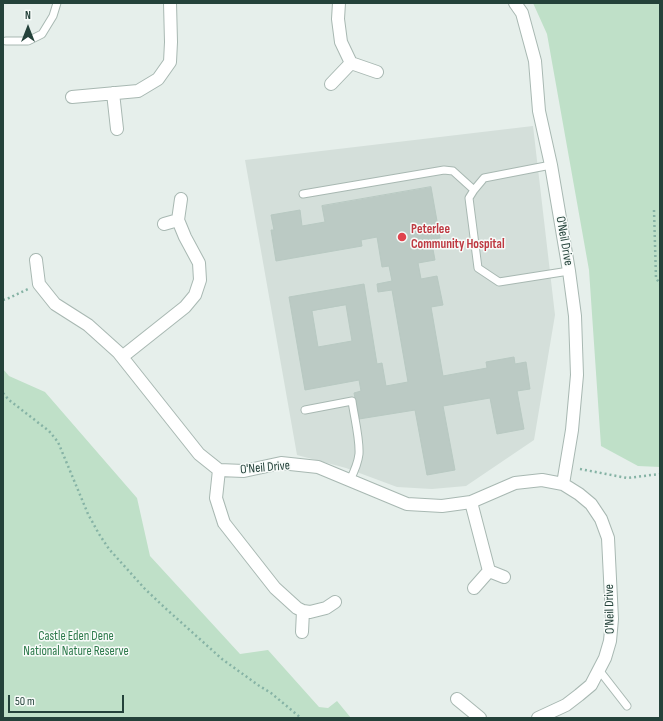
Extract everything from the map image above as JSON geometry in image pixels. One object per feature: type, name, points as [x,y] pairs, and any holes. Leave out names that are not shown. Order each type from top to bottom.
[{"type":"street","points":[[72,97],[138,91],[158,79],[170,62],[170,3]]},
{"type":"street","points":[[339,3],[338,19],[341,42],[351,63],[377,72]]},
{"type":"street","name":"O'Neil Drive","points":[[515,3],[522,13],[535,61],[539,111],[569,271],[575,316],[577,375],[572,430],[563,484]]},
{"type":"street","points":[[331,84],[351,63]]},
{"type":"street","points":[[114,94],[117,129]]},
{"type":"street","points":[[122,357],[185,307],[195,295],[200,280],[199,263],[178,220],[181,199]]},
{"type":"street","points":[[164,224],[178,220]]},
{"type":"street","points":[[36,260],[38,284],[56,304],[88,325],[118,352],[199,454],[219,470],[216,498],[224,523],[275,588],[297,608],[304,611],[310,612],[326,608],[335,602]]},
{"type":"street","name":"O'Neil Drive","points":[[219,470],[244,471],[281,463],[318,467],[407,504],[442,506],[471,502],[516,483],[542,480],[563,484],[579,494],[591,504],[601,519],[608,538],[612,619],[610,641],[605,658],[591,685],[566,705],[538,718]]},
{"type":"street","points":[[471,502],[489,571]]},
{"type":"street","points":[[489,571],[504,577]]},
{"type":"street","points":[[474,588],[489,571]]},
{"type":"street","points":[[302,632],[304,611]]},
{"type":"street","points":[[457,699],[480,718]]},
{"type":"lane","points":[[6,41],[28,41],[42,34],[53,16],[56,3]]},
{"type":"lane","points":[[550,165],[484,178],[474,190],[469,198],[478,268],[498,282],[569,271]]},
{"type":"lane","points":[[303,194],[444,170],[453,171],[474,190]]},
{"type":"lane","points":[[305,410],[352,401],[359,441],[359,453],[358,461],[350,480]]},
{"type":"lane","points":[[599,670],[627,706]]},
{"type":"path","points":[[654,210],[656,278],[660,284]]},
{"type":"path","points":[[3,300],[38,284]]},
{"type":"path","points":[[3,393],[9,400],[50,431],[58,442],[88,514],[99,534],[109,549],[145,589],[222,659],[271,693],[301,718]]},
{"type":"path","points":[[566,466],[627,478],[660,474]]},
{"type":"shaded area","name":"Peterlee Community Hospital","points":[[533,126],[555,315],[534,440],[466,486],[432,489],[397,487],[346,468],[297,455],[245,160]]},
{"type":"green space","points":[[533,3],[660,3],[660,467],[638,466],[601,446],[589,270],[547,34]]},
{"type":"green space","name":"Castle Eden Dene National Nature Reserve","points":[[3,369],[9,376],[45,392],[137,498],[150,556],[240,654],[268,650],[319,707],[328,708],[337,701],[351,718],[3,718]]},
{"type":"building","points":[[431,187],[440,238],[418,242],[419,246],[432,244],[435,260],[418,263],[421,279],[437,276],[443,305],[431,307],[443,376],[487,368],[486,362],[514,357],[515,364],[526,362],[530,389],[517,391],[524,429],[497,434],[490,398],[443,406],[455,470],[427,475],[415,410],[359,419],[354,393],[361,391],[359,380],[305,390],[289,297],[364,284],[377,364],[382,363],[386,386],[408,382],[392,290],[378,292],[377,284],[392,281],[389,266],[382,267],[377,237],[361,240],[362,246],[276,261],[271,230],[274,230],[271,215],[300,210],[302,226],[325,222],[322,206]],"holes":[[[346,305],[352,341],[318,347],[312,311]]]},
{"type":"place","name":"Peterlee Community Hospital","points":[[402,237]]}]
